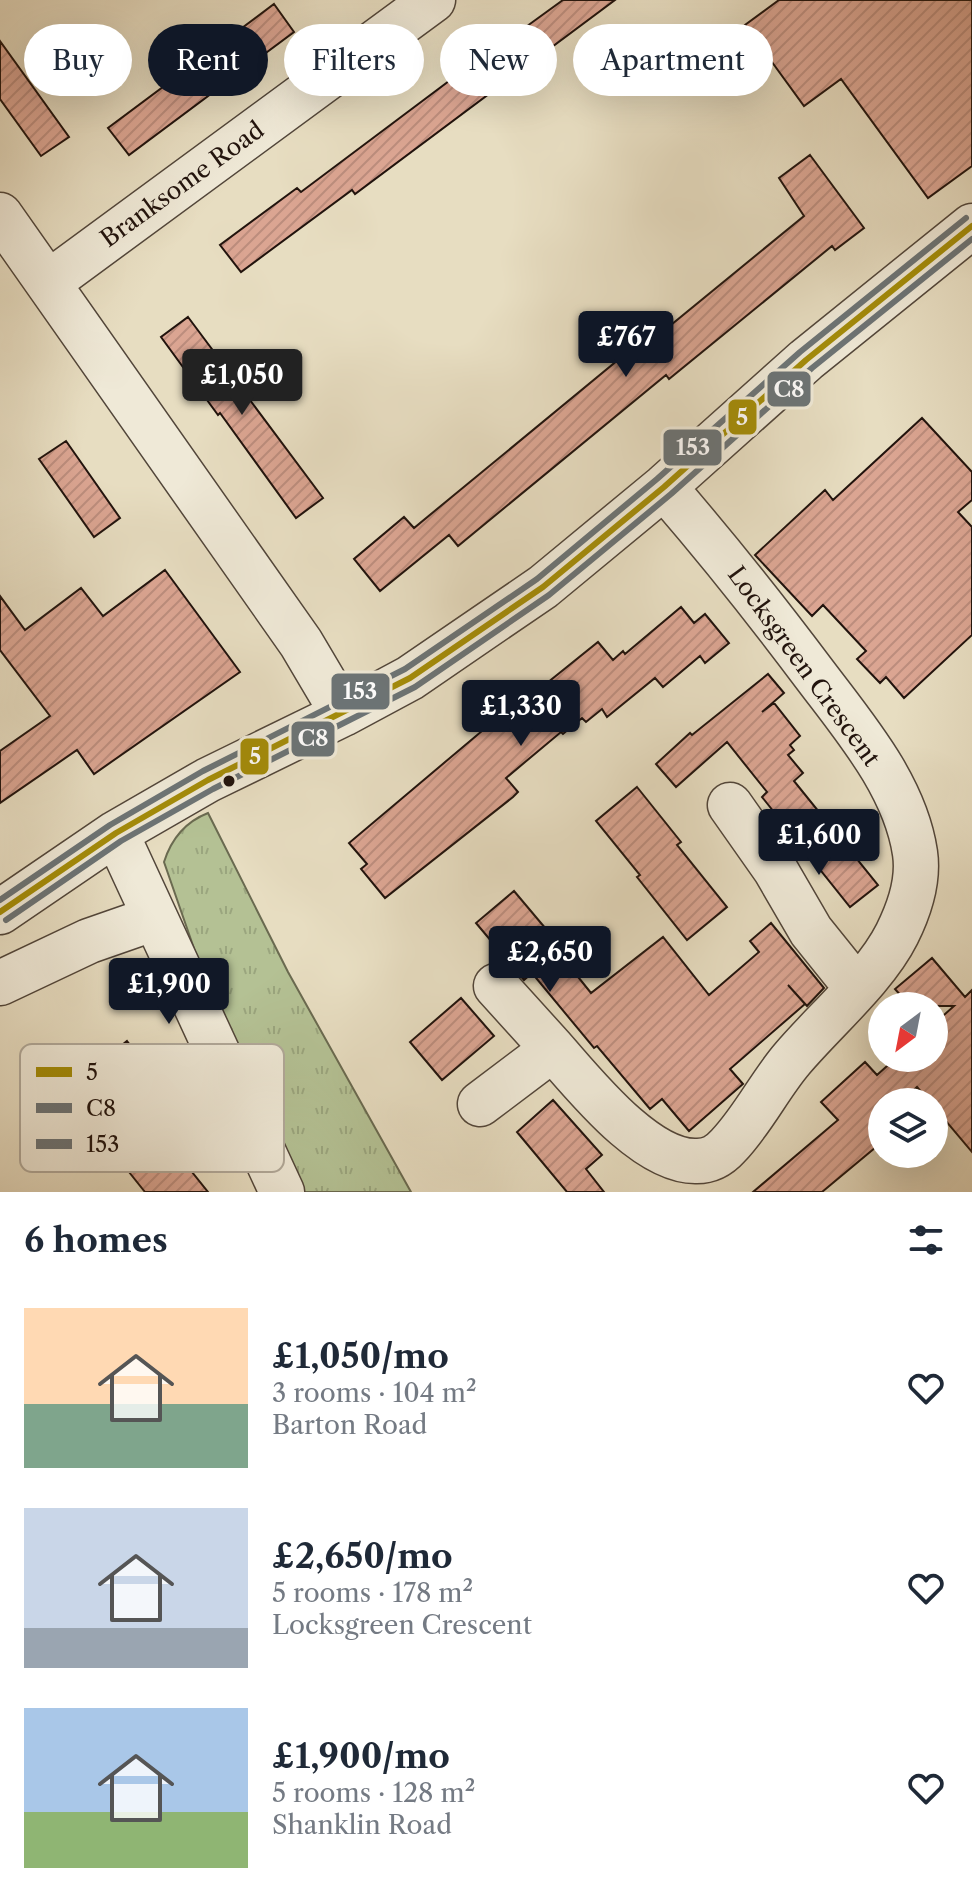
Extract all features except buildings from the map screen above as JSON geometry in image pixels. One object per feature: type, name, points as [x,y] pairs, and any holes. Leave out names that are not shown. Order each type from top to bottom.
[{"type":"street","name":"Branksome Road","points":[[48,283],[433,0]]},
{"type":"street","points":[[1,218],[301,643],[343,714]]},
{"type":"street","points":[[0,912],[116,833],[208,780],[410,678],[543,587],[664,487],[806,360],[972,226]]},
{"type":"street","name":"Locksgreen Crescent","points":[[496,986],[611,1113],[638,1135],[681,1161],[713,1159],[746,1123],[789,1062],[878,963],[896,935],[914,884],[915,854],[903,809],[867,745],[759,599],[664,487]]},
{"type":"street","points":[[730,805],[775,869],[811,931],[856,987]]},
{"type":"street","points":[[116,833],[216,1044]]},
{"type":"street","points":[[0,983],[89,941],[155,918]]},
{"type":"street","points":[[480,1104],[553,1049]]},
{"type":"street","points":[[273,1172],[282,1192]]},
{"type":"green space","points":[[208,813],[288,972],[411,1192],[299,1192],[284,1159],[284,1044],[231,1044],[214,1006],[164,862],[171,846],[192,821]]},
{"type":"transit line","name":"153","points":[[0,900],[110,825],[203,771],[405,669],[537,579],[657,479],[800,352],[966,218]]},
{"type":"transit line","name":"5","points":[[0,912],[116,833],[208,780],[410,678],[543,587],[664,487],[806,360],[972,226]]},
{"type":"transit line","name":"C8","points":[[6,920],[121,841],[213,789],[415,687],[549,595],[671,494],[812,368],[972,239]]}]
